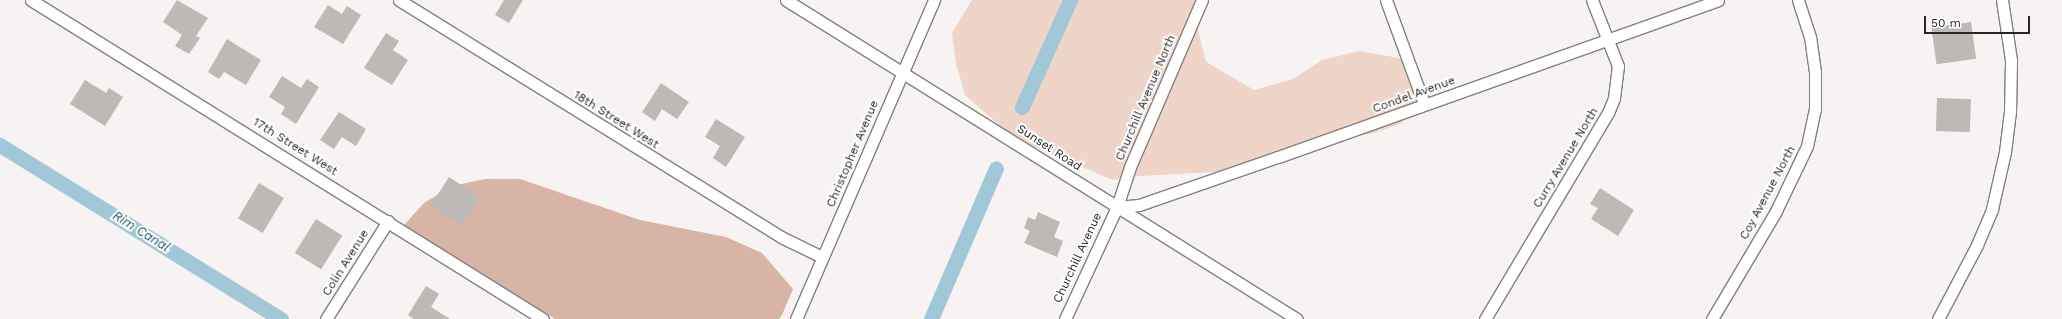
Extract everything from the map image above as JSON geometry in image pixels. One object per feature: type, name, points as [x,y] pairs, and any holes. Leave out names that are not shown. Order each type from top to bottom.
[{"type":"street","name":"17th Street West","points":[[31,0],[388,221],[543,319]]},
{"type":"street","name":"18th Street West","points":[[399,0],[781,237],[822,257]]},
{"type":"street","name":"Sunset Road","points":[[786,0],[1297,319]]},
{"type":"street","name":"Christopher Avenue","points":[[796,319],[934,0]]},
{"type":"street","name":"Churchill Avenue North","points":[[1117,208],[1130,167],[1202,0]]},
{"type":"street","points":[[1386,0],[1424,104]]},
{"type":"street","name":"Curry Avenue North","points":[[1486,319],[1608,113],[1617,82],[1618,66],[1592,0]]},
{"type":"street","name":"Condel Avenue","points":[[1117,208],[1139,205],[1718,0]]},
{"type":"street","name":"Coy Avenue North","points":[[1712,319],[1776,211],[1807,146],[1815,109],[1815,72],[1810,37],[1798,0]]},
{"type":"street","points":[[1938,319],[1978,245],[1992,208],[2003,165],[2011,78],[2002,0]]},
{"type":"street","name":"Churchill Avenue","points":[[1065,319],[1117,208]]},
{"type":"street","name":"Colin Avenue","points":[[326,319],[388,221]]},
{"type":"shaded area","points":[[972,0],[1200,0],[1198,30],[1206,62],[1254,90],[1293,79],[1322,60],[1359,51],[1399,58],[1413,76],[1419,102],[1402,123],[1375,133],[1321,141],[1289,161],[1235,171],[1139,176],[1113,180],[1028,144],[1004,129],[965,95],[956,64],[952,33]]},
{"type":"shaded area","points":[[485,179],[520,179],[640,220],[726,237],[762,253],[793,289],[779,319],[555,319],[404,225],[424,203],[452,186]]},
{"type":"building","points":[[177,0],[208,18],[196,36],[200,38],[189,54],[175,46],[182,35],[163,22]]},
{"type":"building","points":[[504,0],[523,0],[509,23],[495,15]]},
{"type":"building","points":[[328,5],[342,14],[347,6],[361,15],[343,44],[314,27]]},
{"type":"building","points":[[1971,22],[1976,59],[1937,64],[1931,28]]},
{"type":"building","points":[[386,33],[399,41],[393,50],[408,60],[392,85],[364,68]]},
{"type":"building","points":[[227,39],[261,60],[246,85],[224,72],[219,79],[208,72]]},
{"type":"building","points":[[282,76],[301,88],[307,79],[319,87],[296,124],[281,114],[285,107],[269,97]]},
{"type":"building","points":[[85,80],[106,93],[109,88],[123,97],[105,126],[70,104]]},
{"type":"building","points":[[661,83],[689,102],[677,119],[662,109],[655,121],[642,112]]},
{"type":"building","points":[[1937,98],[1971,99],[1970,132],[1936,131]]},
{"type":"building","points":[[339,112],[366,129],[356,146],[342,137],[334,149],[320,140]]},
{"type":"building","points":[[716,119],[745,137],[726,167],[713,158],[720,146],[705,137]]},
{"type":"building","points":[[449,177],[480,197],[462,226],[430,206]]},
{"type":"building","points":[[259,183],[284,198],[263,233],[238,218]]},
{"type":"building","points":[[1600,188],[1634,210],[1618,236],[1591,219],[1598,208],[1590,204]]},
{"type":"building","points":[[1038,212],[1060,222],[1054,237],[1063,241],[1057,257],[1024,243],[1030,231],[1024,228],[1028,217],[1035,220]]},
{"type":"building","points":[[316,219],[342,235],[321,269],[295,253]]},
{"type":"building","points":[[426,286],[439,294],[431,307],[450,319],[414,319],[408,315]]},
{"type":"waterway","points":[[1022,107],[1070,0]]},
{"type":"waterway","name":"Rim Canal","points":[[0,145],[281,319]]},
{"type":"waterway","points":[[931,319],[996,168]]}]
